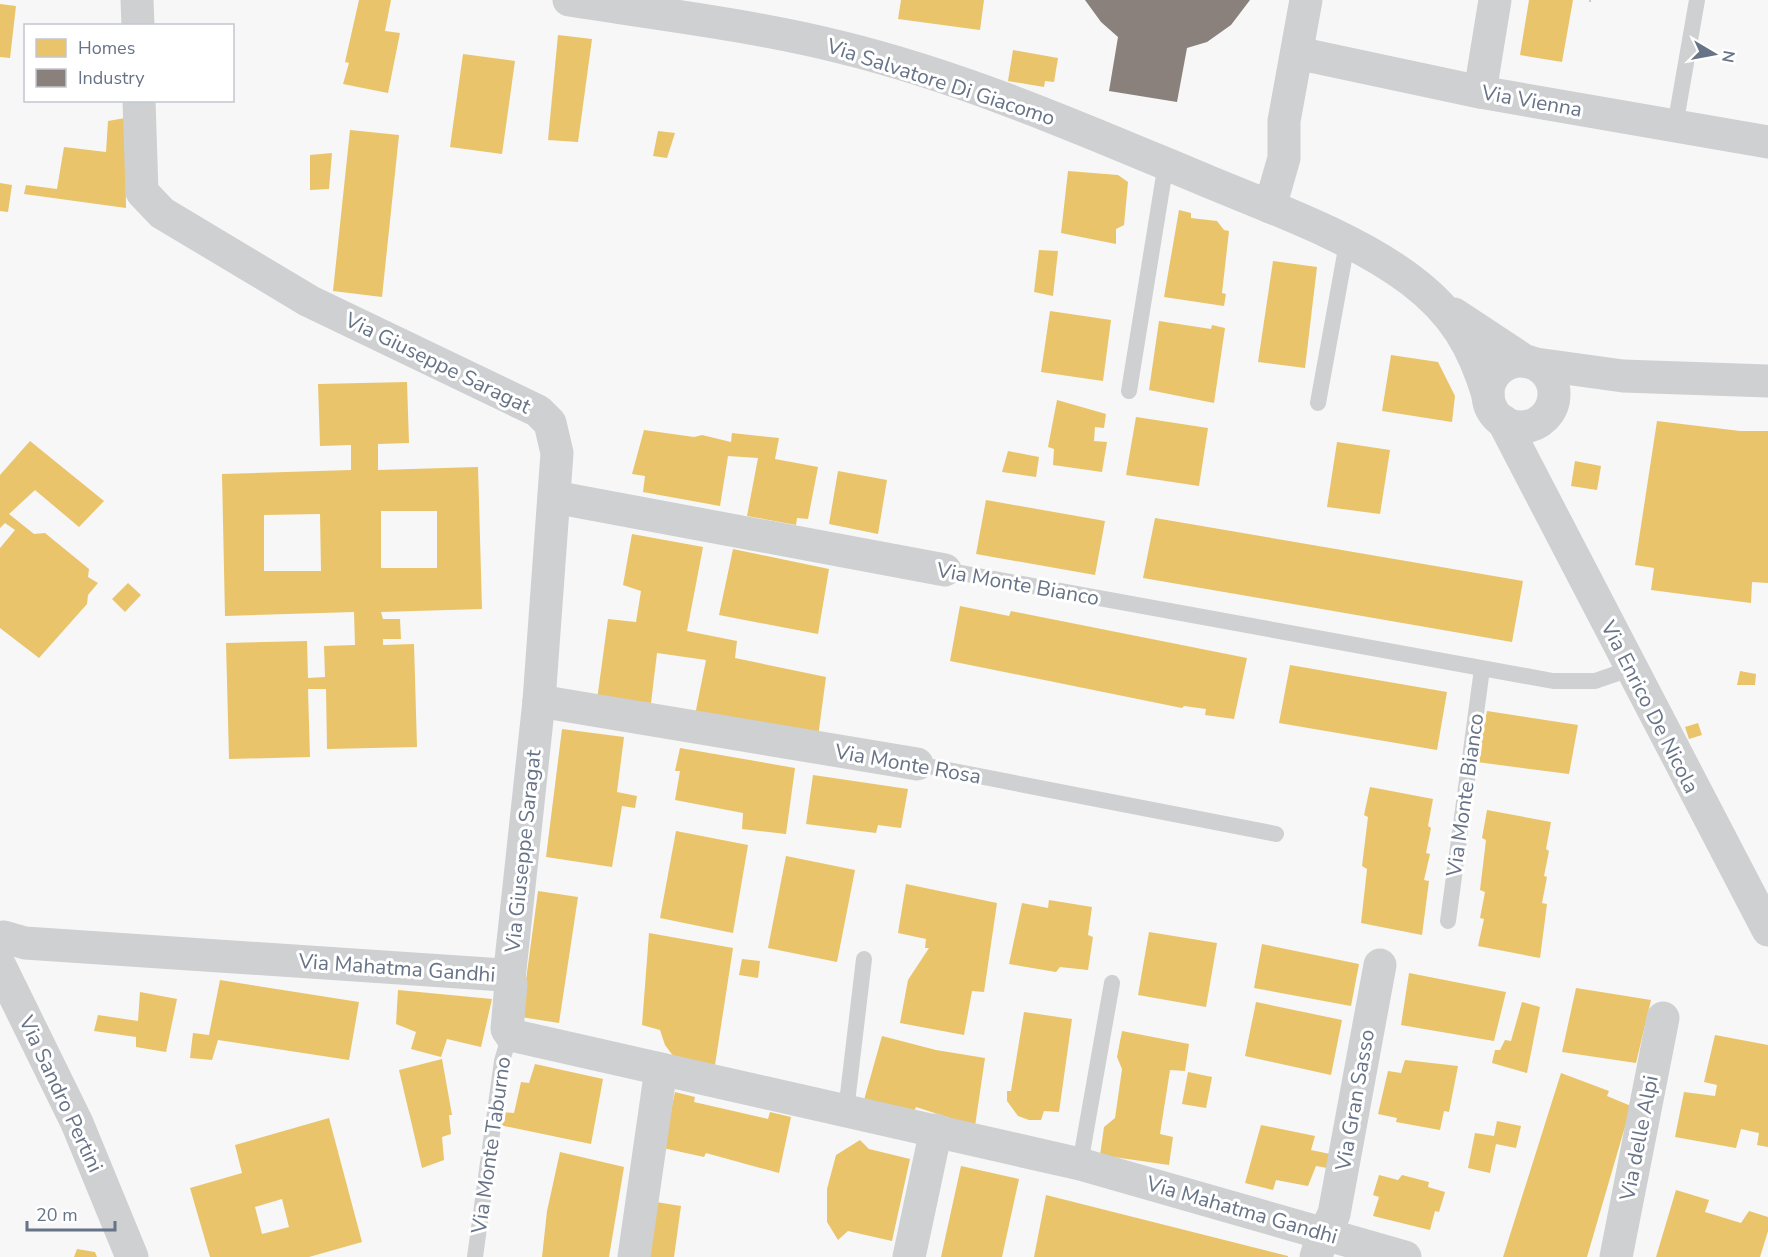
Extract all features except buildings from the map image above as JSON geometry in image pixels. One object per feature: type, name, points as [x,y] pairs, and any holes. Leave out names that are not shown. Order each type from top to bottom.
[{"type":"street","points":[[137,0],[138,24]]},
{"type":"street","name":"Via Salvatore Di Giacomo","points":[[569,0],[716,22],[840,47],[1004,98],[1270,207],[1347,243],[1412,281],[1444,310],[1470,345],[1496,408]]},
{"type":"street","points":[[1270,207],[1265,178],[1273,143],[1284,121],[1306,0]]},
{"type":"street","points":[[1480,92],[1496,0]]},
{"type":"street","name":"Via Vienna","points":[[1297,53],[1480,92],[1768,142]]},
{"type":"street","name":"Via Giuseppe Saragat","points":[[139,102],[142,192],[148,201],[162,213],[309,301],[538,411],[550,423],[557,453],[539,701],[509,979]]},
{"type":"street","name":"Via Salvatore Di Giacomo","points":[[1444,310],[1466,320],[1531,363],[1623,376],[1768,381]]},
{"type":"street","points":[[1514,362],[1531,363],[1551,381],[1548,410],[1523,427],[1496,408],[1495,374],[1514,362]]},
{"type":"street","name":"Via Salvatore Di Giacomo","points":[[1548,410],[1568,390],[1588,382],[1623,376]]},
{"type":"street","name":"Via Enrico De Nicola","points":[[1496,408],[1768,930]]},
{"type":"street","name":"Via Enrico De Nicola","points":[[1534,484],[1534,444],[1548,410]]},
{"type":"street","name":"Via Monte Bianco","points":[[554,497],[945,570]]},
{"type":"street","name":"Via Monte Rosa","points":[[539,701],[917,765]]},
{"type":"street","name":"Via Mahatma Gandhi","points":[[6,947],[503,975],[509,979],[511,986],[507,1029],[510,1034],[1080,1164],[1320,1245],[1404,1257]]},
{"type":"street","name":"Via Sandro Pertini","points":[[6,947],[132,1257]]},
{"type":"street","name":"Via Gran Sasso","points":[[1320,1245],[1334,1214],[1380,965]]},
{"type":"street","name":"Via delle Alpi","points":[[1616,1257],[1663,1018]]},
{"type":"street","points":[[634,1257],[661,1069]]},
{"type":"street","points":[[909,1257],[936,1130]]},
{"type":"lane","points":[[1675,126],[1697,0]]},
{"type":"lane","points":[[1129,391],[1166,163]]},
{"type":"lane","points":[[1318,403],[1347,243]]},
{"type":"lane","name":"Via Monte Bianco","points":[[945,570],[1553,681],[1581,682],[1630,669]]},
{"type":"lane","name":"Via Monte Bianco","points":[[1448,921],[1482,669]]},
{"type":"lane","name":"Via Monte Rosa","points":[[917,765],[1276,834]]},
{"type":"lane","points":[[846,1111],[864,959]]},
{"type":"lane","points":[[1080,1164],[1112,983]]},
{"type":"lane","name":"Via Monte Taburno","points":[[476,1257],[502,1061],[510,1034]]}]
